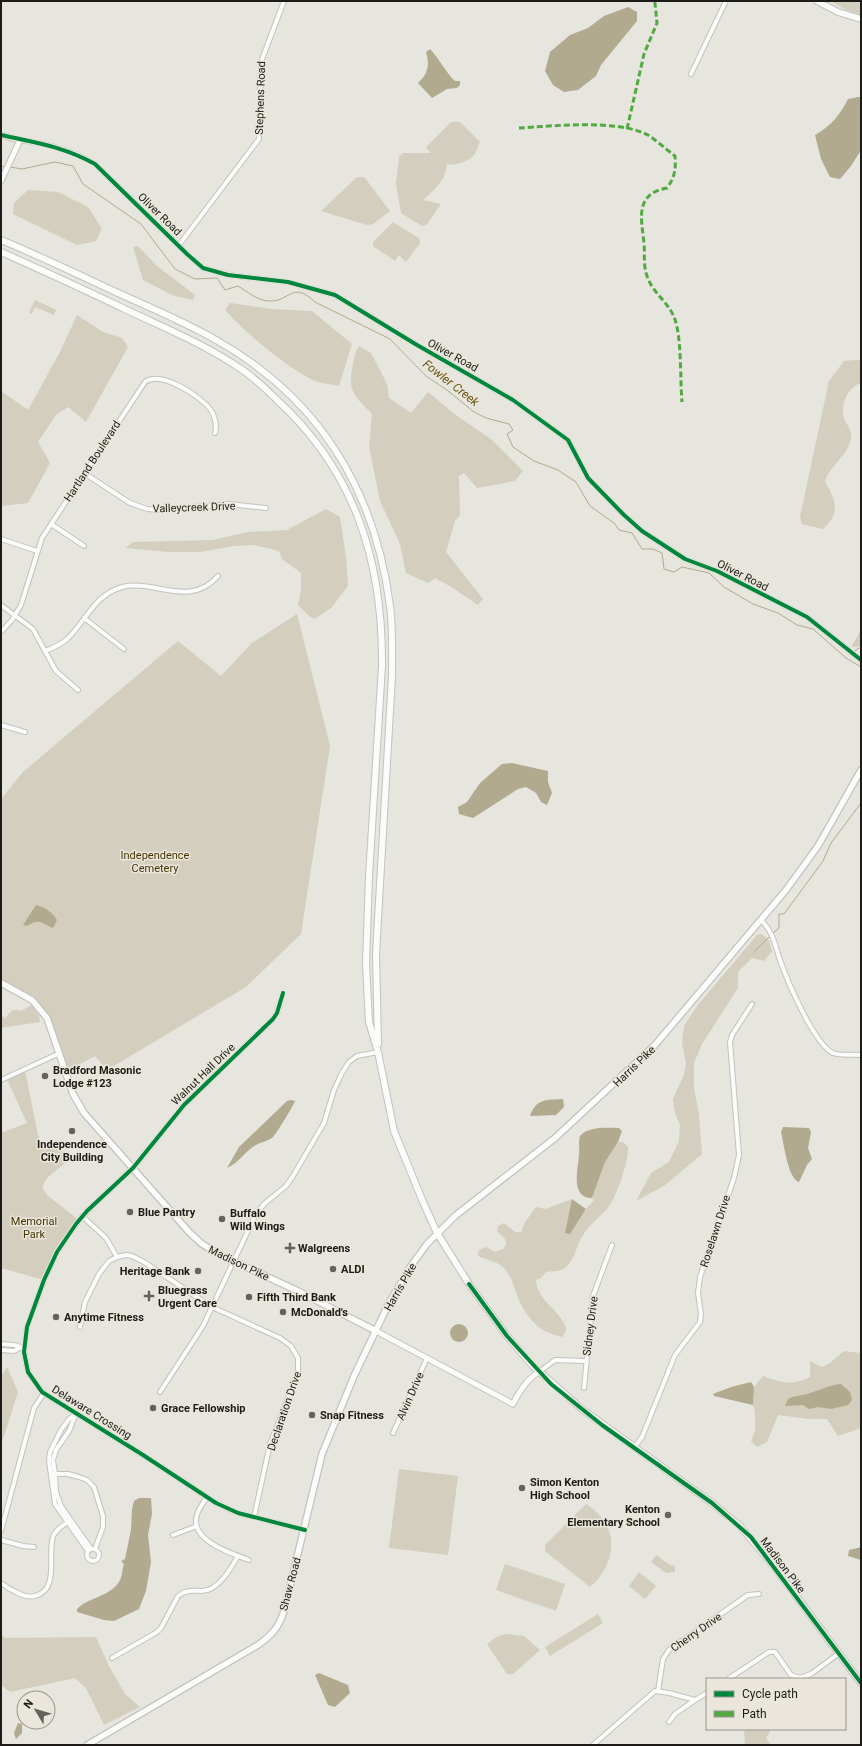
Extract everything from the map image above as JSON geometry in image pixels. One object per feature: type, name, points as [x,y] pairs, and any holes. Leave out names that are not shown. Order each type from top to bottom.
[{"type":"main road","points":[[818,1],[838,12],[861,19]]},
{"type":"main road","points":[[1,240],[183,322],[217,340],[251,362],[276,382],[319,425],[335,448],[356,488],[377,543],[390,606],[392,637],[392,676],[376,954],[378,1052]]},
{"type":"main road","points":[[1,252],[173,331],[215,352],[242,369],[294,416],[313,437],[346,489],[364,534],[374,569],[382,635],[366,963],[369,1022],[378,1052]]},
{"type":"main road","name":"Harris Pike","points":[[376,1331],[400,1282],[438,1233],[473,1201],[555,1138],[655,1045],[762,921],[818,846],[861,770]]},
{"type":"main road","name":"Madison Pike","points":[[1,983],[27,996],[40,1008],[52,1029],[73,1094],[84,1113],[196,1239],[212,1250],[233,1261],[298,1291],[376,1331]]},
{"type":"main road","name":"Madison Pike","points":[[378,1052],[394,1131],[412,1178],[438,1233],[478,1296],[507,1336],[539,1372],[583,1410],[717,1507],[751,1537],[861,1683]]},
{"type":"main road","name":"Shaw Road","points":[[88,1745],[258,1645],[273,1634],[284,1611],[305,1530],[322,1454],[354,1376],[376,1331]]},
{"type":"street","name":"Stephens Road","points":[[179,245],[259,139],[261,62],[284,1]]},
{"type":"street","points":[[691,74],[726,1]]},
{"type":"street","name":"Oliver Road","points":[[1,135],[20,140],[52,145],[78,155],[95,164],[197,264],[214,272],[288,282],[335,294],[412,343],[503,394],[546,422],[568,440],[588,478],[642,531],[685,559],[717,571],[807,617],[861,660]]},
{"type":"street","points":[[1,181],[20,140]]},
{"type":"street","name":"Hartland Boulevard","points":[[1,632],[14,616],[24,596],[37,551],[51,524],[145,382],[152,378],[163,379],[182,387],[208,407],[215,420],[215,433]]},
{"type":"street","name":"Valleycreek Drive","points":[[84,473],[130,503],[147,509],[160,510],[228,504],[266,508]]},
{"type":"street","points":[[51,524],[84,546]]},
{"type":"street","points":[[1,539],[37,551]]},
{"type":"street","points":[[45,651],[66,640],[102,596],[122,587],[136,586],[174,592],[185,592],[214,582],[218,576]]},
{"type":"street","points":[[1,605],[33,629],[56,671],[78,690]]},
{"type":"street","points":[[84,618],[124,649]]},
{"type":"street","points":[[1,725],[25,732]]},
{"type":"street","points":[[762,921],[772,936],[785,974],[809,1025],[819,1039],[833,1053],[861,1055]]},
{"type":"street","name":"Walnut Hall Drive","points":[[133,1168],[184,1105],[273,1019],[277,1013],[283,993]]},
{"type":"street","name":"Roselawn Drive","points":[[634,1448],[642,1437],[675,1355],[697,1326],[701,1317],[698,1288],[700,1277],[734,1178],[739,1155],[730,1042],[732,1035],[752,1004]]},
{"type":"street","points":[[160,1392],[203,1326],[233,1261],[260,1208],[286,1186],[324,1123],[342,1073],[356,1056],[378,1052]]},
{"type":"street","points":[[1,1080],[60,1054]]},
{"type":"street","name":"Delaware Crossing","points":[[133,1168],[82,1216],[52,1261],[30,1320],[22,1348],[28,1372],[44,1393],[228,1509],[305,1530]]},
{"type":"street","points":[[80,1327],[85,1302],[93,1284],[104,1266],[117,1257],[106,1238],[82,1216]]},
{"type":"street","name":"Sidney Drive","points":[[584,1388],[593,1296],[612,1246]]},
{"type":"street","name":"Declaration Drive","points":[[117,1257],[126,1255],[137,1258],[212,1307],[287,1342],[298,1358],[298,1373],[270,1444],[254,1517]]},
{"type":"street","name":"Madison Pike","points":[[376,1331],[513,1404]]},
{"type":"street","points":[[1,1344],[14,1345],[22,1348]]},
{"type":"street","points":[[1,1350],[14,1351],[22,1348]]},
{"type":"street","name":"Alvin Drive","points":[[393,1433],[426,1358]]},
{"type":"street","name":"Sidney Drive","points":[[513,1404],[518,1394],[533,1375],[555,1360],[586,1361]]},
{"type":"street","points":[[1,1531],[34,1408],[44,1393]]},
{"type":"street","points":[[52,1474],[53,1460],[56,1450],[69,1431],[76,1414]]},
{"type":"street","points":[[52,1474],[79,1477],[87,1480],[94,1486],[103,1516],[103,1527],[91,1550],[69,1522],[58,1499],[52,1474],[50,1452],[68,1419],[76,1414]]},
{"type":"street","points":[[207,1497],[198,1512],[197,1526],[204,1536],[221,1550],[249,1560]]},
{"type":"street","points":[[1,1583],[26,1596],[36,1596],[44,1591],[50,1579],[52,1538],[60,1528],[69,1522]]},
{"type":"street","points":[[173,1535],[197,1526]]},
{"type":"street","points":[[1,1540],[23,1546],[34,1547]]},
{"type":"street","points":[[112,1658],[162,1628],[178,1596],[192,1590],[204,1591],[215,1587],[238,1556]]},
{"type":"street","name":"Cherry Drive","points":[[658,1690],[663,1659],[668,1650],[748,1595],[759,1594]]},
{"type":"street","points":[[730,1678],[770,1652],[775,1652],[791,1675],[800,1678],[811,1674],[838,1654]]},
{"type":"street","points":[[593,1745],[651,1693],[658,1690],[695,1700]]},
{"type":"street","points":[[669,1722],[675,1714],[706,1694]]},
{"type":"green space","points":[[831,1],[861,1],[861,14],[846,10]]},
{"type":"green space","points":[[451,122],[460,122],[480,142],[475,154],[469,159],[456,164],[447,164],[445,175],[442,180],[423,200],[441,204],[427,224],[422,226],[401,213],[396,184],[399,157],[403,153],[431,153],[426,147]]},
{"type":"green space","points":[[357,177],[364,177],[390,211],[373,224],[367,225],[321,211]]},
{"type":"green space","points":[[28,190],[58,192],[88,207],[102,229],[96,241],[77,245],[13,214],[14,203]]},
{"type":"green space","points":[[393,222],[420,239],[420,243],[406,262],[399,255],[395,261],[373,246],[373,242]]},
{"type":"green space","points":[[138,246],[157,266],[195,295],[193,300],[172,295],[143,280],[133,247]]},
{"type":"green space","points":[[35,300],[56,310],[54,315],[35,307],[32,314],[29,313]]},
{"type":"green space","points":[[230,303],[272,309],[312,311],[352,344],[339,386],[312,380],[275,356],[225,310]]},
{"type":"green space","points":[[77,315],[103,332],[122,338],[128,347],[86,422],[68,407],[56,415],[38,442],[50,463],[28,503],[1,506],[1,391],[28,410],[61,350]]},
{"type":"green space","points":[[359,346],[371,353],[387,384],[389,398],[411,413],[428,392],[457,416],[491,439],[523,471],[515,481],[477,488],[464,473],[459,476],[460,515],[455,521],[446,552],[483,599],[478,605],[435,578],[428,583],[406,573],[400,544],[380,501],[369,447],[372,414],[356,397],[352,387],[351,373],[353,362]]},
{"type":"green space","points":[[844,361],[861,361],[861,383],[856,385],[848,393],[843,408],[844,419],[851,433],[851,440],[845,453],[831,470],[825,482],[834,501],[835,507],[832,518],[823,529],[802,524],[800,517],[829,381]]},
{"type":"green space","points":[[326,509],[340,517],[346,557],[348,586],[332,607],[315,619],[309,616],[298,605],[301,590],[301,573],[282,559],[279,551],[254,545],[234,546],[200,552],[170,552],[125,548],[133,542],[213,540],[248,532],[287,530]]},
{"type":"green space","name":"Independence Cemetery","points":[[297,614],[330,746],[301,934],[246,987],[107,1070],[95,1056],[65,1072],[41,1008],[1,983],[1,799],[23,772],[178,641],[221,676],[252,643]]},
{"type":"green space","points":[[861,629],[861,646],[854,647],[852,646]]},
{"type":"green space","points":[[762,934],[769,941],[772,951],[764,961],[752,958],[738,972],[738,988],[702,1044],[694,1063],[694,1088],[699,1114],[702,1154],[664,1186],[636,1201],[651,1173],[669,1162],[679,1141],[680,1125],[675,1113],[673,1099],[684,1075],[686,1063],[682,1043],[684,1026],[697,1006],[757,935]]},
{"type":"green space","points":[[32,1005],[39,1016],[40,1022],[1,1028],[1,1015],[5,1018],[13,1010],[21,1011]]},
{"type":"green space","name":"Memorial Park","points":[[25,1070],[38,1135],[42,1142],[55,1143],[70,1159],[47,1178],[42,1187],[48,1196],[79,1220],[57,1252],[44,1280],[1,1268],[1,1133],[27,1123],[6,1077]]},
{"type":"green space","points":[[618,1142],[623,1142],[628,1147],[628,1153],[621,1180],[610,1205],[585,1232],[569,1264],[564,1269],[559,1271],[546,1272],[541,1278],[536,1280],[540,1293],[566,1327],[562,1337],[549,1333],[536,1325],[526,1312],[518,1298],[511,1278],[506,1270],[497,1263],[478,1256],[479,1250],[486,1247],[495,1252],[503,1249],[506,1245],[505,1239],[497,1231],[498,1226],[504,1223],[515,1232],[521,1232],[525,1222],[536,1207],[545,1209],[572,1199],[572,1206],[568,1218],[570,1234],[586,1209],[594,1200],[592,1198],[605,1162]]},
{"type":"green space","points":[[844,1351],[861,1353],[861,1428],[838,1436],[827,1419],[809,1419],[778,1415],[767,1442],[757,1447],[751,1441],[755,1431],[755,1411],[753,1405],[754,1387],[763,1376],[787,1382],[798,1382],[810,1377],[810,1361],[822,1367],[830,1363]]},
{"type":"green space","points":[[7,1367],[18,1392],[3,1439],[1,1439],[1,1376]]},
{"type":"green space","points":[[399,1469],[458,1476],[448,1555],[389,1548]]},
{"type":"green space","points":[[586,1504],[603,1519],[611,1537],[610,1555],[607,1564],[603,1572],[590,1587],[545,1551],[545,1545]]},
{"type":"green space","points":[[656,1555],[670,1565],[675,1566],[675,1572],[666,1573],[651,1562]]},
{"type":"green space","points":[[505,1564],[565,1584],[556,1611],[496,1590]]},
{"type":"green space","points":[[639,1572],[656,1586],[645,1599],[629,1586]]},
{"type":"green space","points":[[598,1614],[603,1623],[550,1656],[545,1647]]},
{"type":"green space","points":[[1,1634],[5,1638],[96,1637],[109,1666],[125,1694],[140,1707],[104,1725],[86,1688],[75,1678],[10,1692],[1,1685]]},
{"type":"green space","points":[[506,1634],[524,1636],[540,1650],[513,1674],[507,1674],[487,1644],[498,1636]]},
{"type":"green space","points":[[744,1730],[770,1730],[766,1738],[771,1745],[745,1745]]},
{"type":"shaded area","points":[[628,7],[637,12],[637,21],[601,65],[596,76],[578,90],[564,92],[553,85],[545,71],[550,52],[570,35],[588,28],[604,16]]},
{"type":"shaded area","points":[[430,49],[451,77],[455,81],[460,81],[460,85],[457,88],[447,89],[432,98],[418,83],[426,73],[428,61],[426,52]]},
{"type":"shaded area","points":[[861,97],[861,150],[851,166],[840,179],[830,177],[821,159],[815,135],[826,128],[834,120],[848,99]]},
{"type":"shaded area","points":[[512,763],[548,771],[548,782],[552,793],[547,805],[541,802],[536,793],[526,787],[518,789],[473,818],[459,814],[458,807],[467,802],[480,783],[502,764]]},
{"type":"shaded area","points":[[36,905],[48,910],[55,917],[57,920],[53,928],[40,922],[35,922],[27,926],[23,925]]},
{"type":"shaded area","points":[[563,1099],[564,1107],[556,1115],[530,1116],[532,1110],[539,1103],[547,1100]]},
{"type":"shaded area","points":[[287,1101],[295,1101],[294,1104],[273,1137],[252,1148],[227,1168],[239,1147]]},
{"type":"shaded area","points":[[783,1127],[809,1128],[811,1132],[808,1148],[812,1159],[807,1165],[799,1182],[792,1175],[789,1168],[781,1132]]},
{"type":"shaded area","points":[[619,1128],[622,1131],[618,1142],[605,1162],[592,1198],[585,1197],[578,1188],[577,1182],[580,1136],[593,1129]]},
{"type":"shaded area","points":[[572,1199],[586,1209],[570,1234],[565,1233]]},
{"type":"shaded area","points":[[459,1324],[465,1327],[468,1333],[465,1339],[459,1342],[453,1339],[450,1333],[453,1327]]},
{"type":"shaded area","points":[[751,1382],[754,1387],[753,1405],[714,1396],[713,1394],[731,1387]]},
{"type":"shaded area","points":[[841,1384],[850,1392],[852,1400],[848,1405],[831,1409],[818,1407],[809,1409],[803,1405],[785,1406],[788,1399],[833,1385]]},
{"type":"shaded area","points":[[139,1498],[151,1498],[152,1514],[148,1535],[151,1562],[146,1591],[139,1609],[114,1621],[104,1620],[77,1612],[77,1609],[82,1605],[110,1591],[120,1580],[124,1564],[121,1561],[125,1559],[131,1530],[132,1509],[134,1501]]},
{"type":"shaded area","points":[[861,1547],[861,1560],[848,1556],[849,1550]]},
{"type":"shaded area","points":[[319,1673],[348,1685],[350,1693],[335,1707],[328,1705],[315,1675]]},
{"type":"shaded area","points":[[16,1728],[16,1730],[22,1730],[22,1733],[16,1739],[14,1733]]},
{"type":"waterway","name":"Fowler Creek","points":[[10,167],[22,169],[55,162],[73,166],[83,184],[141,224],[175,269],[195,279],[217,278],[225,290],[238,286],[253,296],[265,301],[276,300],[296,292],[301,293],[315,302],[390,339],[426,376],[447,390],[474,412],[486,418],[509,424],[513,430],[507,434],[513,447],[534,461],[558,470],[576,482],[590,506],[614,523],[619,530],[632,533],[642,549],[653,549],[662,553],[664,569],[674,572],[682,567],[709,573],[724,587],[753,604],[778,613],[797,625],[813,629],[846,658],[861,667]]},
{"type":"waterway","name":"Fowler Creek","points":[[1,166],[5,167]]},
{"type":"waterway","points":[[853,652],[861,647]]},
{"type":"waterway","points":[[772,934],[779,928],[779,914],[784,914],[823,861],[831,843],[861,803]]},
{"type":"waterway","points":[[755,951],[770,936]]},
{"type":"marked path","points":[[627,129],[644,54],[657,23],[655,3],[651,1]]},
{"type":"marked path","points":[[519,128],[567,125],[603,125],[620,127],[635,130],[648,135],[675,156],[672,180],[667,188],[649,195],[642,208],[642,224],[645,264],[649,282],[668,307],[677,325],[680,346],[682,402]]},
{"type":"cycle path","points":[[1,135],[60,149],[95,164],[203,268],[228,275],[288,282],[335,295],[417,345],[513,400],[568,440],[588,478],[642,531],[685,559],[717,571],[807,617],[861,660]]},
{"type":"cycle path","points":[[283,993],[277,1013],[273,1019],[184,1105],[133,1168],[87,1211],[76,1224],[57,1252],[44,1280],[27,1327],[24,1352],[28,1372],[42,1392],[143,1455],[216,1503],[238,1513],[305,1530]]},
{"type":"cycle path","points":[[469,1284],[507,1336],[551,1384],[602,1425],[712,1503],[751,1537],[861,1683]]},
{"type":"place","name":"Bradford Masonic Lodge #123","points":[[45,1076]]},
{"type":"place","name":"Independence City Building","points":[[72,1131]]},
{"type":"place","name":"Blue Pantry","points":[[130,1212]]},
{"type":"place","name":"Buffalo Wild Wings","points":[[222,1219]]},
{"type":"place","name":"Walgreens","points":[[290,1248]]},
{"type":"place","name":"ALDI","points":[[333,1269]]},
{"type":"place","name":"Heritage Bank","points":[[198,1271]]},
{"type":"place","name":"Bluegrass Urgent Care","points":[[149,1296]]},
{"type":"place","name":"Fifth Third Bank","points":[[249,1297]]},
{"type":"place","name":"McDonald's","points":[[283,1312]]},
{"type":"place","name":"Anytime Fitness","points":[[56,1317]]},
{"type":"place","name":"Grace Fellowship","points":[[153,1408]]},
{"type":"place","name":"Snap Fitness","points":[[312,1415]]},
{"type":"place","name":"Simon Kenton High School","points":[[522,1488]]},
{"type":"place","name":"Kenton Elementary School","points":[[668,1515]]}]
